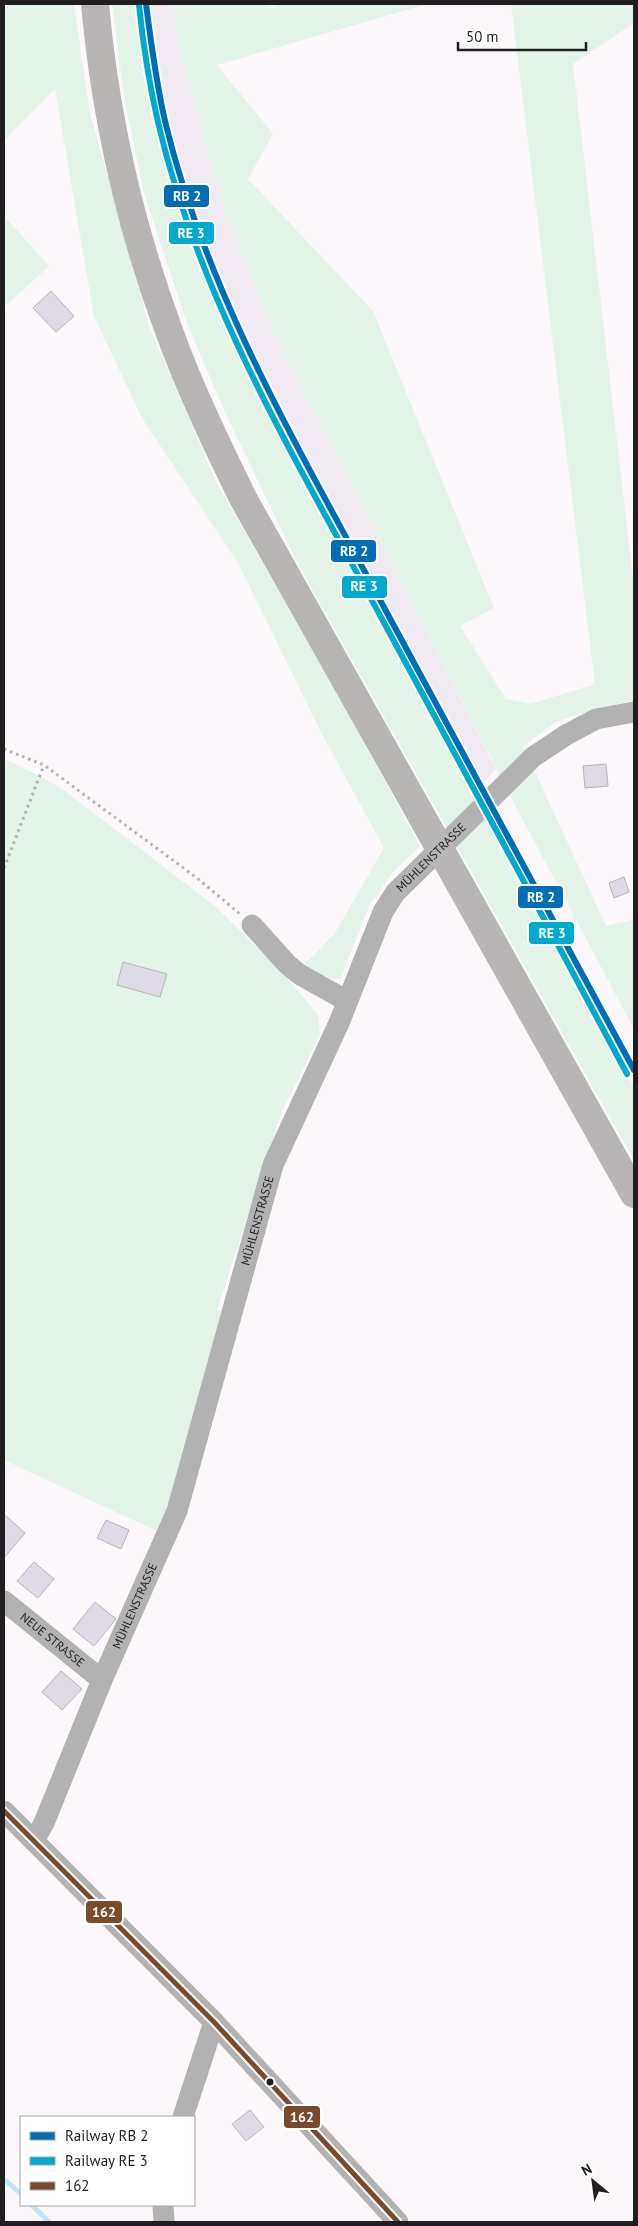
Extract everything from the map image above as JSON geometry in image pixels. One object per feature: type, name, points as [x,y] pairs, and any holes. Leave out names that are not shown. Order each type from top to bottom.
[{"type":"main road","points":[[95,4],[110,120],[128,199],[145,263],[166,323],[205,420],[244,500],[634,1194]]},
{"type":"street","name":"MÜHLENSTRASSE","points":[[34,1841],[44,1823],[102,1680],[177,1511],[273,1165],[347,1002],[383,912],[395,893],[533,756],[596,719],[634,712]]},
{"type":"street","points":[[252,925],[287,964],[299,974],[347,1002]]},
{"type":"street","name":"NEUE STRASSE","points":[[4,1601],[102,1680]]},
{"type":"street","points":[[4,1811],[214,2022],[398,2222]]},
{"type":"street","points":[[183,2116],[214,2022]]},
{"type":"street","points":[[163,2206],[164,2222]]},
{"type":"path","points":[[4,749],[44,765],[197,878],[252,925]]},
{"type":"path","points":[[4,868],[44,765]]},
{"type":"shaded area","points":[[139,4],[173,4],[179,45],[224,211],[281,350],[335,451],[496,769],[475,792],[305,480],[235,340],[188,223],[162,132]]},
{"type":"green space","points":[[4,4],[74,4],[90,113],[149,326],[217,484],[328,676],[420,846],[393,872],[370,904],[340,979],[329,978],[304,965],[335,933],[384,848],[323,736],[238,563],[142,418],[94,316],[55,89],[4,140]]},
{"type":"green space","points":[[112,4],[139,4],[162,132],[188,223],[235,340],[305,480],[634,1087],[634,1160],[299,566],[228,419],[188,326],[144,193],[124,96]]},
{"type":"green space","points":[[173,4],[270,4],[271,7],[281,4],[427,4],[217,65],[273,134],[248,179],[373,311],[494,608],[460,626],[506,699],[531,704],[595,684],[511,4],[634,4],[634,23],[573,64],[634,587],[634,701],[601,707],[556,722],[523,746],[606,926],[634,919],[634,1029],[515,805],[335,451],[281,350],[224,211],[179,45]]},
{"type":"green space","points":[[4,216],[49,266],[4,307]]},
{"type":"green space","points":[[4,759],[61,788],[216,907],[283,973],[318,1015],[320,1034],[282,1111],[217,1310],[238,1318],[159,1532],[4,1460]]},
{"type":"building","points":[[51,291],[74,316],[56,332],[33,308]]},
{"type":"building","points":[[606,764],[608,786],[585,788],[583,766]]},
{"type":"building","points":[[624,877],[629,892],[614,898],[609,883]]},
{"type":"building","points":[[123,962],[167,974],[160,997],[117,985]]},
{"type":"building","points":[[4,1514],[25,1533],[4,1558]]},
{"type":"building","points":[[106,1520],[129,1530],[121,1549],[97,1538]]},
{"type":"building","points":[[34,1562],[54,1579],[38,1598],[17,1581]]},
{"type":"building","points":[[95,1602],[116,1619],[94,1646],[73,1629]]},
{"type":"building","points":[[61,1671],[82,1689],[62,1710],[42,1692]]},
{"type":"building","points":[[250,2110],[264,2127],[246,2141],[232,2124]]},
{"type":"waterway","points":[[4,2179],[20,2193]]},
{"type":"waterway","points":[[33,2206],[49,2222]]},
{"type":"transit line","points":[[146,4],[156,77],[165,121],[183,186],[205,249],[231,312],[290,433],[634,1070]]},
{"type":"transit line","points":[[139,5],[152,93],[176,188],[198,252],[224,316],[284,439],[627,1074]]},
{"type":"transit line","name":"162","points":[[4,1811],[214,2022],[398,2222]]}]
